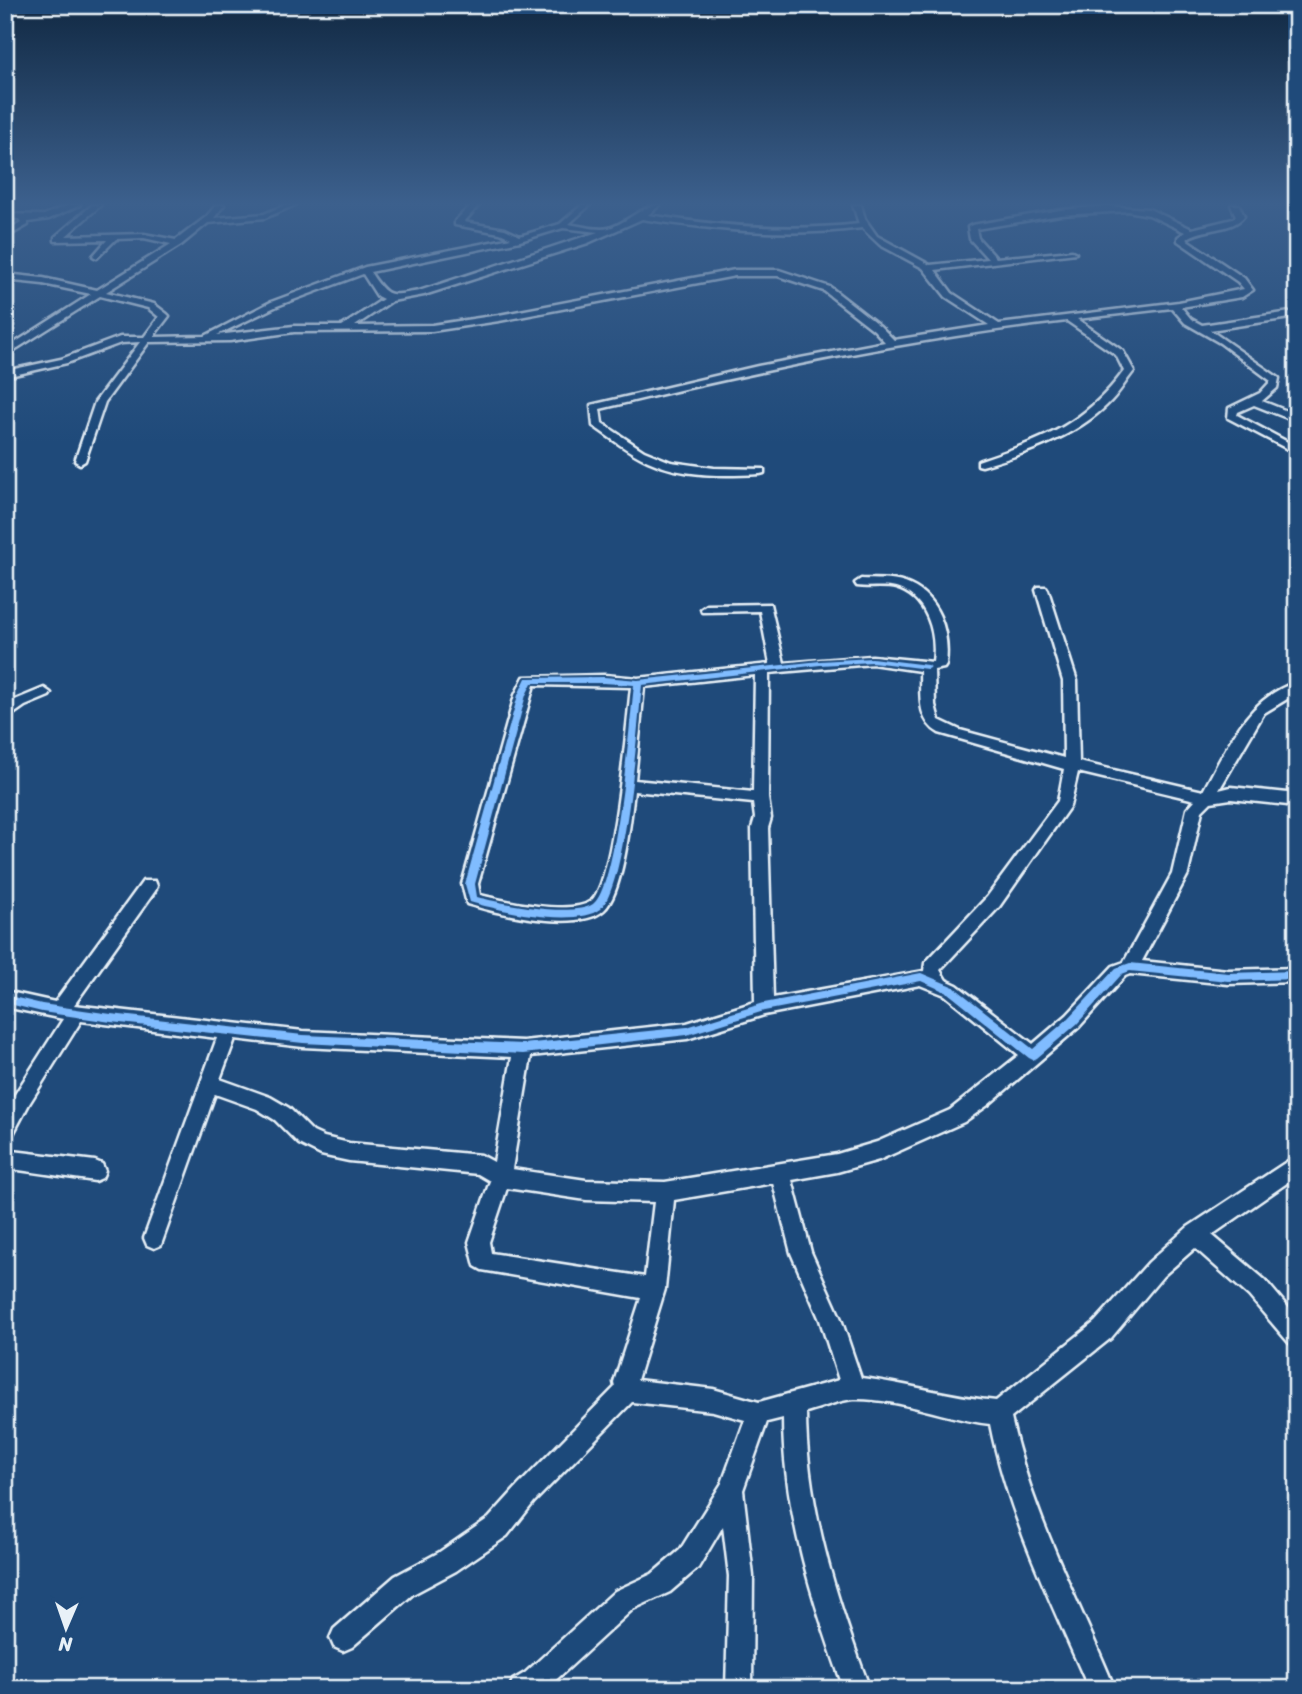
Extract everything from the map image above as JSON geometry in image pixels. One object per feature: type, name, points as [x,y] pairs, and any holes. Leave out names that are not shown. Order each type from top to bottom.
[{"type":"street","points":[[58,284],[151,306],[164,316],[100,402],[80,461]]},
{"type":"street","points":[[5,353],[114,284]]},
{"type":"street","points":[[204,339],[274,304],[329,284]]},
{"type":"street","points":[[373,284],[380,294],[389,299]]},
{"type":"street","points":[[345,328],[389,299],[450,284]]},
{"type":"street","points":[[5,374],[64,361],[114,341],[241,337],[294,329],[432,328],[677,284]]},
{"type":"street","points":[[812,284],[827,289],[877,328],[892,344]]},
{"type":"street","points":[[941,284],[949,295],[999,328]]},
{"type":"street","points":[[760,471],[740,472],[666,465],[639,452],[597,424],[595,407],[655,392],[892,344],[1069,318],[1131,312],[1242,293],[1249,290],[1245,284]]},
{"type":"street","points":[[1177,304],[1177,311],[1276,380],[1274,385],[1254,401],[1233,410],[1232,416],[1297,451]]},
{"type":"street","points":[[1201,328],[1297,314]]},
{"type":"street","points":[[982,463],[1031,447],[1081,421],[1105,401],[1129,371],[1120,352],[1069,318]]},
{"type":"street","points":[[1254,401],[1297,419]]},
{"type":"street","points":[[638,683],[628,785],[617,848],[604,898],[598,906],[576,913],[557,913],[489,905],[473,899],[470,884],[522,695],[529,680],[638,683],[778,667],[872,660],[927,667],[939,665],[941,652],[935,617],[923,601],[901,586],[861,583]]},
{"type":"street","points":[[939,984],[931,968],[993,902],[1065,802],[1072,765],[1070,681],[1042,590]]},
{"type":"street","points":[[707,609],[766,607],[778,667]]},
{"type":"street","points":[[927,667],[928,715],[933,723],[943,729],[1002,748],[1207,797],[1231,793],[1297,800]]},
{"type":"street","points":[[762,670],[760,828],[764,1007]]},
{"type":"street","points":[[1130,967],[1180,874],[1195,809],[1207,797],[1259,710],[1297,687]]},
{"type":"street","points":[[5,715],[20,703],[44,694]]},
{"type":"street","points":[[628,785],[760,798]]},
{"type":"street","points":[[5,1130],[68,1012],[149,886]]},
{"type":"street","points":[[209,1083],[263,1103],[282,1114],[306,1138],[321,1146],[349,1152],[481,1165],[501,1177],[586,1190],[665,1192],[837,1163],[915,1137],[957,1116],[981,1099],[1073,1021],[1119,971],[1130,967],[1228,977],[1297,975]]},
{"type":"street","points":[[5,999],[68,1012],[229,1031],[407,1045],[523,1049],[687,1031],[764,1007],[921,977],[951,990],[1033,1055]]},
{"type":"street","points":[[154,1238],[229,1031]]},
{"type":"street","points":[[523,1049],[501,1177],[479,1242],[482,1259],[489,1263],[654,1289]]},
{"type":"street","points":[[5,1158],[95,1171]]},
{"type":"street","points":[[628,1390],[713,1399],[759,1413],[853,1388],[898,1393],[977,1412],[999,1413],[1102,1330],[1156,1269],[1195,1234],[1297,1164]]},
{"type":"street","points":[[780,1173],[801,1254],[831,1319],[853,1388]]},
{"type":"street","points":[[628,1390],[625,1382],[654,1289],[665,1192]]},
{"type":"street","points":[[1195,1234],[1257,1288],[1297,1335]]},
{"type":"street","points":[[343,1638],[404,1585],[447,1562],[498,1527],[526,1494],[628,1390]]},
{"type":"street","points":[[794,1403],[797,1465],[818,1565],[840,1646],[857,1689]]},
{"type":"street","points":[[522,1689],[534,1682],[624,1600],[661,1583],[689,1559],[731,1490],[759,1413]]},
{"type":"street","points":[[999,1413],[1004,1443],[1024,1504],[1102,1689]]},
{"type":"street","points":[[731,1490],[741,1576],[739,1689]]},
{"type":"cycle path","points":[[638,683],[620,835],[607,891],[599,905],[575,913],[557,913],[518,909],[473,899],[470,884],[522,695],[529,680],[638,683],[820,663],[872,660],[927,667]]},
{"type":"cycle path","points":[[5,999],[42,1008],[111,1018],[303,1039],[523,1049],[687,1031],[764,1007],[921,977],[951,990],[1033,1055],[1073,1021],[1119,971],[1130,967],[1228,977],[1297,975]]}]
